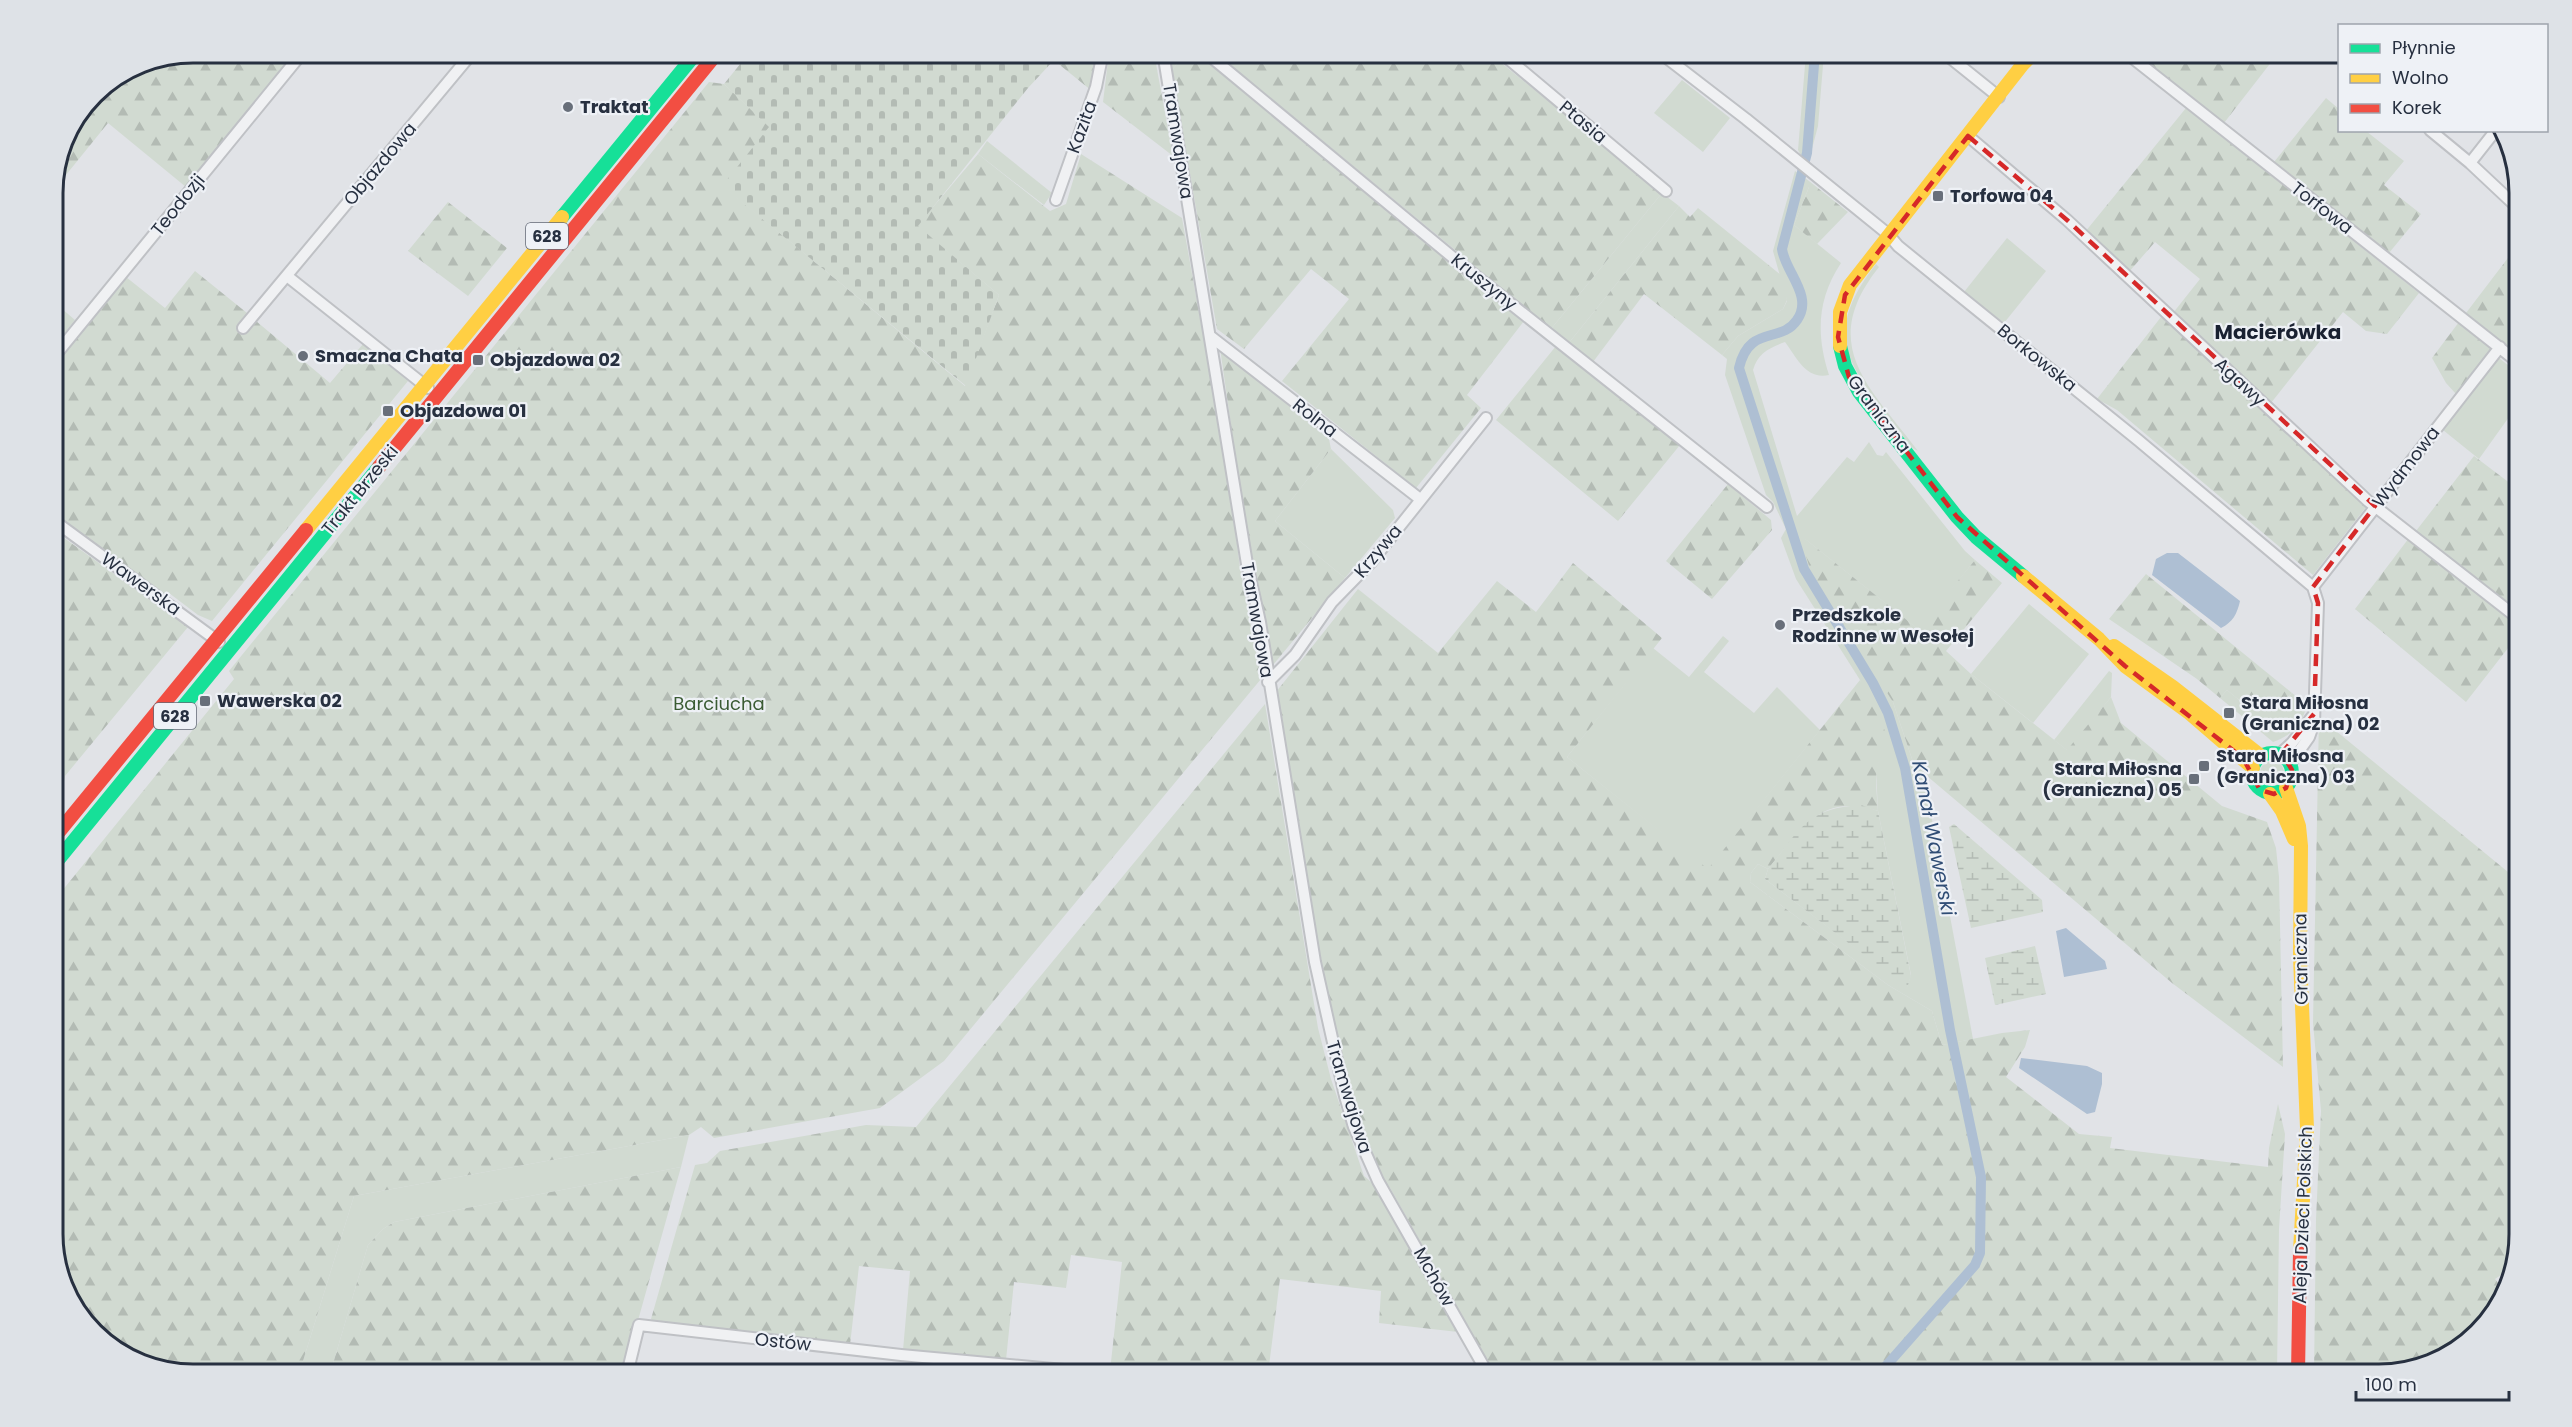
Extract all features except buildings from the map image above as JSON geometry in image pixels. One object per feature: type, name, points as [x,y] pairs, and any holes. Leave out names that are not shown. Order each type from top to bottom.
[{"type":"main road","name":"Trakt Brzeski","points":[[216,639],[688,63]]},
{"type":"main road","name":"Trakt Brzeski","points":[[230,650],[709,63]]},
{"type":"main road","name":"Graniczna","points":[[2021,63],[1999,97],[1855,277],[1841,305],[1838,337],[1841,358],[1849,377],[1966,526],[2099,639],[2125,666],[2257,762]]},
{"type":"main road","name":"628","points":[[63,827],[216,639]]},
{"type":"main road","name":"628","points":[[63,854],[230,650]]},
{"type":"main road","points":[[2270,753],[2285,759],[2292,777],[2286,788],[2270,794],[2263,792],[2255,785],[2252,778],[2257,762],[2270,753]]},
{"type":"main road","name":"Graniczna","points":[[2286,788],[2300,832],[2300,957],[2304,1055]]},
{"type":"main road","name":"Graniczna","points":[[2270,794],[2288,822],[2300,864]]},
{"type":"main road","name":"Aleja Dzieci Polskich","points":[[2298,1364],[2300,1259],[2307,1128],[2304,1055]]},
{"type":"street","name":"Teodozji","points":[[63,346],[294,63]]},
{"type":"street","name":"Objazdowa","points":[[243,328],[464,63]]},
{"type":"street","name":"Kazita","points":[[1056,200],[1096,87],[1101,63]]},
{"type":"street","name":"Tramwajowa","points":[[1165,63],[1315,962],[1336,1065],[1354,1127],[1378,1181]]},
{"type":"street","name":"Kruszyny","points":[[1218,63],[1462,265],[1767,507]]},
{"type":"street","name":"Ptasia","points":[[1513,63],[1666,190]]},
{"type":"street","name":"Borkowska","points":[[1673,63],[1888,234],[2313,587]]},
{"type":"street","points":[[1957,63],[1999,97]]},
{"type":"street","name":"Torfowa","points":[[2139,63],[2509,355]]},
{"type":"street","points":[[2432,132],[2509,200]]},
{"type":"street","points":[[2470,163],[2494,132]]},
{"type":"street","name":"Agawy","points":[[1968,136],[2067,220],[2375,506],[2509,611]]},
{"type":"street","points":[[287,276],[438,395]]},
{"type":"street","name":"Rolna","points":[[1210,336],[1420,499]]},
{"type":"street","name":"Wydmowa","points":[[2313,587],[2500,347]]},
{"type":"street","name":"Krzywa","points":[[1268,682],[1295,655],[1332,602],[1372,561],[1486,418]]},
{"type":"street","name":"Wawerska","points":[[63,527],[230,650]]},
{"type":"street","points":[[2285,759],[2312,732],[2318,603],[2313,587]]},
{"type":"street","name":"Mchów","points":[[1378,1181],[1482,1364]]},
{"type":"street","name":"Ostów","points":[[629,1364],[639,1325],[1003,1364]]},
{"type":"highlighted area","points":[[1968,136],[2067,220],[2375,506],[2313,587],[2318,603],[2314,714],[2282,753],[2292,770],[2286,788],[2274,794],[2260,790],[2243,758],[2125,666],[1957,517],[1849,377],[1838,337],[1845,295]]},
{"type":"green space","points":[[185,63],[290,63],[186,187],[108,123],[64,178],[67,159],[85,121],[101,101],[136,76],[159,67]]},
{"type":"green space","points":[[741,63],[1051,63],[1028,88],[918,226],[999,295],[966,386],[722,186],[769,127],[724,84]]},
{"type":"green space","points":[[1057,63],[1098,63],[1092,91]]},
{"type":"green space","points":[[1108,63],[1156,63],[1173,156],[1103,102]]},
{"type":"green space","points":[[1170,63],[1178,63],[1172,70]]},
{"type":"green space","points":[[1178,63],[1211,63],[1524,321],[1467,395],[1481,408],[1416,488],[1282,381],[1349,299],[1311,269],[1244,349],[1217,329],[1172,70]]},
{"type":"green space","points":[[1228,63],[1501,63],[1662,193],[1551,329]]},
{"type":"green space","points":[[1805,63],[1823,63],[1818,126],[1809,160],[1798,150]]},
{"type":"green space","points":[[2148,63],[2271,63],[2224,123]]},
{"type":"green space","points":[[1682,80],[1730,118],[1703,152],[1654,113]]},
{"type":"green space","name":"Barciucha","points":[[709,82],[724,84],[770,127],[723,186],[965,386],[999,295],[917,226],[978,154],[1050,211],[1066,204],[1081,154],[1182,218],[1229,480],[1240,568],[1261,679],[944,1061],[880,1108],[714,1138],[701,1127],[689,1135],[354,1196],[302,1364],[176,1363],[159,1360],[128,1347],[101,1326],[80,1299],[67,1268],[63,1242],[63,890],[234,679],[229,671]]},
{"type":"green space","points":[[2326,98],[2338,108],[2338,132],[2367,132],[2404,161],[2384,185],[2421,214],[2389,253],[2274,162]]},
{"type":"green space","points":[[2186,108],[2419,293],[2387,334],[2366,331],[2343,312],[2271,403],[2173,313],[2200,279],[2155,242],[2128,273],[2085,232]]},
{"type":"green space","points":[[987,141],[1052,193],[1044,205],[978,154]]},
{"type":"green space","points":[[1795,171],[1809,181],[1809,187],[1794,225],[1841,263],[1827,290],[1821,318],[1822,346],[1829,375],[1821,376],[1808,371],[1785,342],[1765,352],[1758,359],[1753,370],[1797,516],[1847,457],[1854,462],[1869,442],[1877,455],[1883,456],[1886,452],[1965,551],[1975,560],[1919,630],[1805,539],[1893,702],[1914,765],[1923,772],[1973,1039],[1942,1045],[1932,1011],[1888,985],[1750,882],[1751,873],[1758,864],[1768,869],[1765,879],[1907,987],[1911,975],[1878,811],[1876,770],[1881,754],[1860,680],[1796,579],[1781,538],[1786,529],[1773,502],[1766,495],[1725,375],[1727,359],[1722,355],[1738,336],[1783,309],[1787,301],[1773,251]]},
{"type":"green space","points":[[1809,181],[1848,212],[1817,244],[1794,225],[1809,187]]},
{"type":"green space","points":[[1662,193],[1679,206],[1568,344],[1551,329]]},
{"type":"green space","points":[[448,202],[507,248],[468,296],[408,251]]},
{"type":"green space","points":[[1679,206],[1690,217],[1698,208],[1781,275],[1787,300],[1783,309],[1738,336],[1722,355],[1644,294],[1593,362],[1568,344]]},
{"type":"green space","points":[[2007,238],[2046,271],[2004,323],[1964,292]]},
{"type":"green space","points":[[2509,257],[2509,348],[2466,313]]},
{"type":"green space","points":[[1876,264],[1879,267],[1861,295],[1852,320],[1851,342],[1857,364],[1868,385],[1918,451],[1905,441],[1860,378],[1846,343],[1846,325],[1850,307]]},
{"type":"green space","points":[[195,271],[247,313],[236,328],[243,335],[256,321],[330,383],[363,344],[408,381],[212,621],[198,615],[169,593],[160,594],[63,523],[63,354],[126,277],[165,308]]},
{"type":"green space","points":[[63,310],[75,320],[63,335]]},
{"type":"green space","points":[[2161,317],[2232,380],[2366,507],[2313,575],[2117,410],[2097,399]]},
{"type":"green space","points":[[2459,322],[2491,349],[2456,394],[2446,383],[2432,358]]},
{"type":"green space","points":[[1556,346],[1680,445],[1618,521],[1496,420]]},
{"type":"green space","points":[[1220,348],[1329,439],[1331,449],[1275,521],[1345,578],[1273,665],[1250,558]]},
{"type":"green space","points":[[2499,358],[2509,366],[2509,417],[2479,459],[2443,430]]},
{"type":"green space","points":[[1331,449],[1393,510],[1395,518],[1345,578],[1275,521]]},
{"type":"green space","points":[[2474,456],[2509,482],[2509,604],[2416,531]]},
{"type":"green space","points":[[1728,484],[1771,520],[1772,530],[1712,599],[1666,561]]},
{"type":"green space","points":[[63,537],[188,627],[65,776],[63,787]]},
{"type":"green space","points":[[1804,538],[1918,629],[1975,560],[2002,583],[1946,651],[1971,674],[2067,750],[2111,697],[2121,723],[2222,806],[2267,822],[2276,848],[2279,877],[2283,1067],[2172,983],[1914,765],[1893,702],[1812,575],[1806,556]]},
{"type":"green space","points":[[2409,538],[2509,618],[2509,647],[2466,702],[2355,609]]},
{"type":"green space","points":[[1573,563],[1662,638],[1567,757],[1708,869],[1860,680],[1876,709],[1891,746],[1884,753],[1877,768],[1878,811],[1858,806],[1826,811],[1802,828],[1768,869],[1758,864],[1751,873],[1750,882],[1888,985],[1932,1011],[1942,1045],[2030,1030],[2025,1047],[2006,1077],[2079,1134],[2112,1137],[2110,1148],[2268,1167],[2269,1148],[2278,1104],[2285,1134],[2279,1229],[2277,1364],[1489,1364],[1390,1188],[1379,1175],[1341,1064],[1324,987],[1276,692],[1358,589],[1438,653],[1497,581],[1536,612]]},
{"type":"green space","points":[[2146,574],[2292,693],[2275,707],[2267,710],[2260,710],[2245,704],[2227,690],[2220,698],[2197,679],[2109,619]]},
{"type":"green space","points":[[2029,604],[2089,654],[2033,723],[1971,674]]},
{"type":"green space","points":[[1723,636],[1729,641],[1704,672],[1754,713],[1777,687],[1820,730],[1708,870],[1567,757],[1653,648],[1689,677]]},
{"type":"green space","points":[[2109,671],[2112,673],[2111,697],[2068,751],[2054,740]]},
{"type":"green space","points":[[2227,690],[2244,704],[2278,707],[2292,693],[2307,705],[2295,728],[2285,737],[2273,742],[2220,698]]},
{"type":"green space","points":[[1265,704],[1318,1028],[1331,1079],[1364,1176],[1376,1186],[1458,1332],[1379,1323],[1381,1291],[1280,1279],[1269,1364],[1111,1364],[1122,1262],[1071,1255],[1066,1288],[1014,1282],[1006,1360],[903,1350],[910,1271],[859,1266],[850,1345],[657,1324],[651,1319],[695,1165],[707,1163],[720,1151],[866,1125],[916,1127]]},
{"type":"green space","points":[[2319,717],[2509,873],[2509,1234],[2505,1268],[2503,1274],[2495,1279],[2499,1284],[2492,1299],[2471,1326],[2444,1347],[2413,1360],[2379,1364],[2314,1364],[2316,1219],[2321,1111],[2313,1023]]},
{"type":"green space","points":[[2272,761],[2277,762],[2283,768],[2283,778],[2277,784],[2272,785],[2267,784],[2261,778],[2260,773],[2261,768],[2267,762]]},
{"type":"green space","points":[[1861,805],[1878,811],[1911,976],[1907,988],[1765,879],[1768,869],[1797,832],[1816,816],[1843,807]]},
{"type":"green space","points":[[1954,824],[2042,900],[2043,912],[1971,928],[1949,827]]},
{"type":"green space","points":[[2035,946],[2046,994],[1995,1005],[1985,958]]},
{"type":"green space","points":[[689,1135],[681,1167],[394,1222],[383,1229],[368,1245],[333,1364],[302,1364],[354,1196]]},
{"type":"green space","points":[[681,1167],[626,1364],[333,1364],[368,1245],[383,1229],[394,1222]]},
{"type":"water","points":[[2167,553],[2178,553],[2240,601],[2236,614],[2229,623],[2221,628],[2152,575],[2156,559]]},
{"type":"water","points":[[2066,928],[2105,961],[2107,969],[2064,977],[2056,931]]},
{"type":"water","points":[[2021,1058],[2087,1066],[2102,1073],[2102,1084],[2095,1112],[2087,1114],[2019,1068]]},
{"type":"waterway","name":"Kanał Wawerski","points":[[1814,63],[1807,153],[1782,249],[1801,293],[1801,311],[1797,320],[1790,327],[1750,345],[1739,368],[1804,569],[1873,683],[1888,713],[1905,768],[1950,1030],[1981,1177],[1980,1253],[1975,1265],[1888,1364]]},
{"type":"traffic: fast","points":[[562,217],[688,63]]},
{"type":"traffic: fast","points":[[1840,346],[1845,366],[1859,392],[1957,517],[1976,537],[2023,576]]},
{"type":"traffic: fast","points":[[63,854],[379,467]]},
{"type":"traffic: fast","points":[[2272,753],[2280,754],[2286,759],[2291,765],[2292,773],[2291,781],[2286,787],[2280,792],[2272,793],[2264,792],[2258,787],[2253,781],[2252,773],[2253,765],[2258,759],[2264,754],[2272,753]]},
{"type":"traffic: slow","points":[[1840,346],[1840,312],[1850,285],[2024,63]]},
{"type":"traffic: slow","points":[[306,530],[562,217]]},
{"type":"traffic: slow","points":[[2023,576],[2099,639],[2125,666],[2188,712],[2253,768]]},
{"type":"traffic: slow","points":[[2114,646],[2173,687],[2261,756]]},
{"type":"traffic: slow","points":[[2286,788],[2299,826],[2301,846],[2300,957],[2307,1128],[2300,1251]]},
{"type":"traffic: slow","points":[[2270,794],[2282,811],[2294,839]]},
{"type":"traffic: jam","points":[[379,467],[709,63]]},
{"type":"traffic: jam","points":[[63,827],[306,530]]},
{"type":"traffic: jam","points":[[2298,1364],[2300,1251]]},
{"type":"place","name":"Traktat","points":[[568,107]]},
{"type":"place","name":"Torfowa 04","points":[[1938,196]]},
{"type":"place","name":"Smaczna Chata","points":[[303,356]]},
{"type":"place","name":"Objazdowa 02","points":[[478,360]]},
{"type":"place","name":"Objazdowa 01","points":[[388,411]]},
{"type":"place","name":"Przedszkole Rodzinne w Wesołej","points":[[1780,625]]},
{"type":"place","name":"Wawerska 02","points":[[205,701]]},
{"type":"place","name":"Stara Miłosna (Graniczna) 02","points":[[2229,713]]},
{"type":"place","name":"Stara Miłosna (Graniczna) 03","points":[[2204,766]]},
{"type":"place","name":"Stara Miłosna (Graniczna) 05","points":[[2194,779]]},
{"type":"district","name":"Macierówka","points":[[2278,332]]}]
